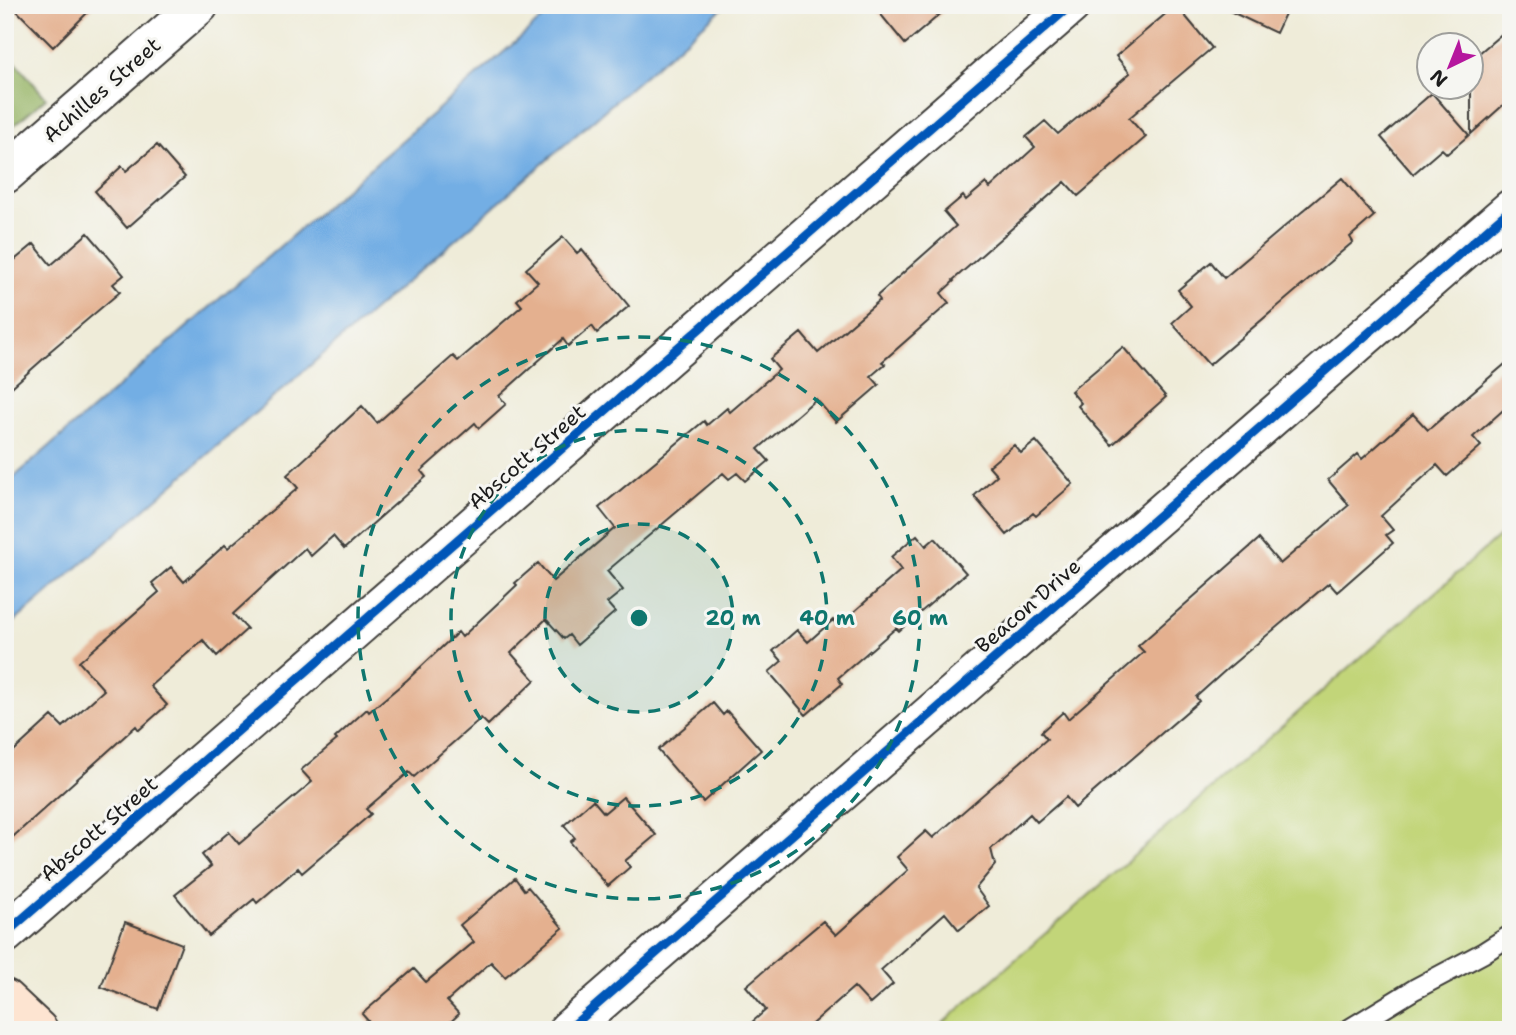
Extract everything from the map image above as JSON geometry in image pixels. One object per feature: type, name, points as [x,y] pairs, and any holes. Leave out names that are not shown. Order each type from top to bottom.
[{"type":"street","name":"Achilles Street","points":[[5,174],[199,5]]},
{"type":"street","name":"Abscott Street","points":[[5,934],[1071,5]]},
{"type":"street","name":"Beacon Drive","points":[[568,1030],[1511,209]]},
{"type":"street","points":[[5,999],[38,1030]]},
{"type":"lane","points":[[1348,1030],[1511,935]]},
{"type":"green space","points":[[5,50],[46,98],[5,133]]},
{"type":"green space","points":[[1511,526],[1511,1030],[935,1030]]},
{"type":"water","points":[[558,5],[726,5],[5,630],[5,485]]},
{"type":"building","points":[[11,5],[95,5],[53,47]]},
{"type":"building","points":[[873,5],[951,5],[905,44]]},
{"type":"building","points":[[1176,5],[1212,48],[1129,118],[1146,137],[1078,196],[1065,182],[953,280],[941,293],[949,303],[882,362],[885,364],[871,376],[879,385],[836,422],[816,399],[758,449],[769,461],[745,481],[737,473],[729,479],[723,473],[607,571],[623,590],[607,603],[615,612],[577,645],[569,635],[564,639],[546,619],[511,653],[535,680],[488,725],[481,718],[414,777],[409,772],[366,809],[371,814],[302,873],[298,868],[257,903],[254,899],[209,936],[175,895],[211,866],[202,855],[229,832],[239,844],[312,782],[301,770],[337,740],[335,738],[367,709],[369,712],[407,680],[458,632],[462,637],[538,563],[553,581],[615,528],[599,508],[704,421],[707,425],[727,408],[730,412],[779,370],[770,359],[801,333],[818,353],[880,300],[877,296],[956,226],[944,212],[963,196],[966,200],[986,183],[990,188],[1035,147],[1026,137],[1045,121],[1058,134],[1130,73],[1116,56]]},
{"type":"building","points":[[1217,5],[1289,5],[1276,33]]},
{"type":"building","points":[[1511,26],[1511,98],[1471,134],[1471,102],[1484,102],[1484,49]]},
{"type":"building","points":[[1422,102],[1440,102],[1469,135],[1447,154],[1442,149],[1413,174],[1381,137]]},
{"type":"building","points":[[157,145],[185,177],[127,228],[95,191],[122,166],[126,171]]},
{"type":"building","points":[[1342,178],[1374,216],[1350,237],[1353,242],[1209,365],[1172,323],[1191,306],[1178,290],[1211,262],[1224,278]]},
{"type":"building","points":[[88,233],[124,275],[113,284],[120,292],[5,393],[5,268],[34,244],[51,265]]},
{"type":"building","points":[[563,237],[577,253],[582,249],[629,306],[597,333],[592,326],[568,346],[563,339],[499,396],[506,404],[479,428],[475,423],[421,471],[426,477],[344,549],[333,536],[311,556],[305,548],[233,614],[247,629],[217,656],[203,640],[150,686],[167,705],[139,730],[136,726],[5,844],[5,759],[52,716],[63,727],[104,690],[79,662],[159,592],[152,583],[171,567],[184,582],[225,545],[228,548],[298,488],[287,475],[362,406],[377,423],[453,356],[458,361],[522,306],[517,300],[538,282],[526,269]]},
{"type":"building","points":[[1123,347],[1166,397],[1112,445],[1078,406],[1081,403],[1071,391]]},
{"type":"building","points":[[1511,359],[1511,403],[1473,437],[1481,446],[1447,476],[1437,465],[1381,516],[1393,530],[1386,535],[1393,543],[1337,592],[1329,583],[1227,669],[1196,697],[1199,701],[1075,808],[1066,797],[1037,822],[1030,814],[991,849],[995,865],[976,888],[989,906],[959,930],[945,913],[881,970],[893,984],[870,1004],[854,987],[805,1030],[743,1030],[766,1010],[746,986],[823,921],[836,935],[908,870],[897,857],[926,831],[933,838],[1047,739],[1041,732],[1063,712],[1068,719],[1144,652],[1138,646],[1259,539],[1280,564],[1349,505],[1328,480],[1358,454],[1362,459],[1413,414],[1428,430]]},
{"type":"building","points":[[1036,441],[1073,484],[1036,516],[1033,513],[1007,535],[974,496],[997,475],[989,466],[1014,445],[1021,453]]},
{"type":"building","points":[[917,535],[926,546],[935,538],[966,573],[899,631],[896,628],[838,678],[842,684],[806,715],[769,672],[782,661],[773,651],[797,630],[808,642],[833,620],[838,626],[901,570],[891,557]]},
{"type":"building","points":[[713,703],[723,715],[727,711],[761,750],[703,802],[658,750]]},
{"type":"building","points":[[623,797],[656,835],[625,861],[630,867],[608,886],[570,842],[575,838],[564,825],[593,800],[604,813]]},
{"type":"building","points":[[515,878],[524,890],[528,887],[563,928],[505,977],[491,962],[447,1001],[459,1014],[442,1030],[376,1030],[362,1014],[414,969],[426,982],[474,942],[460,925]]},
{"type":"building","points":[[125,922],[182,944],[158,1009],[101,987]]},
{"type":"cycle path","points":[[5,934],[1071,5]]},
{"type":"cycle path","points":[[568,1030],[1511,209]]}]
